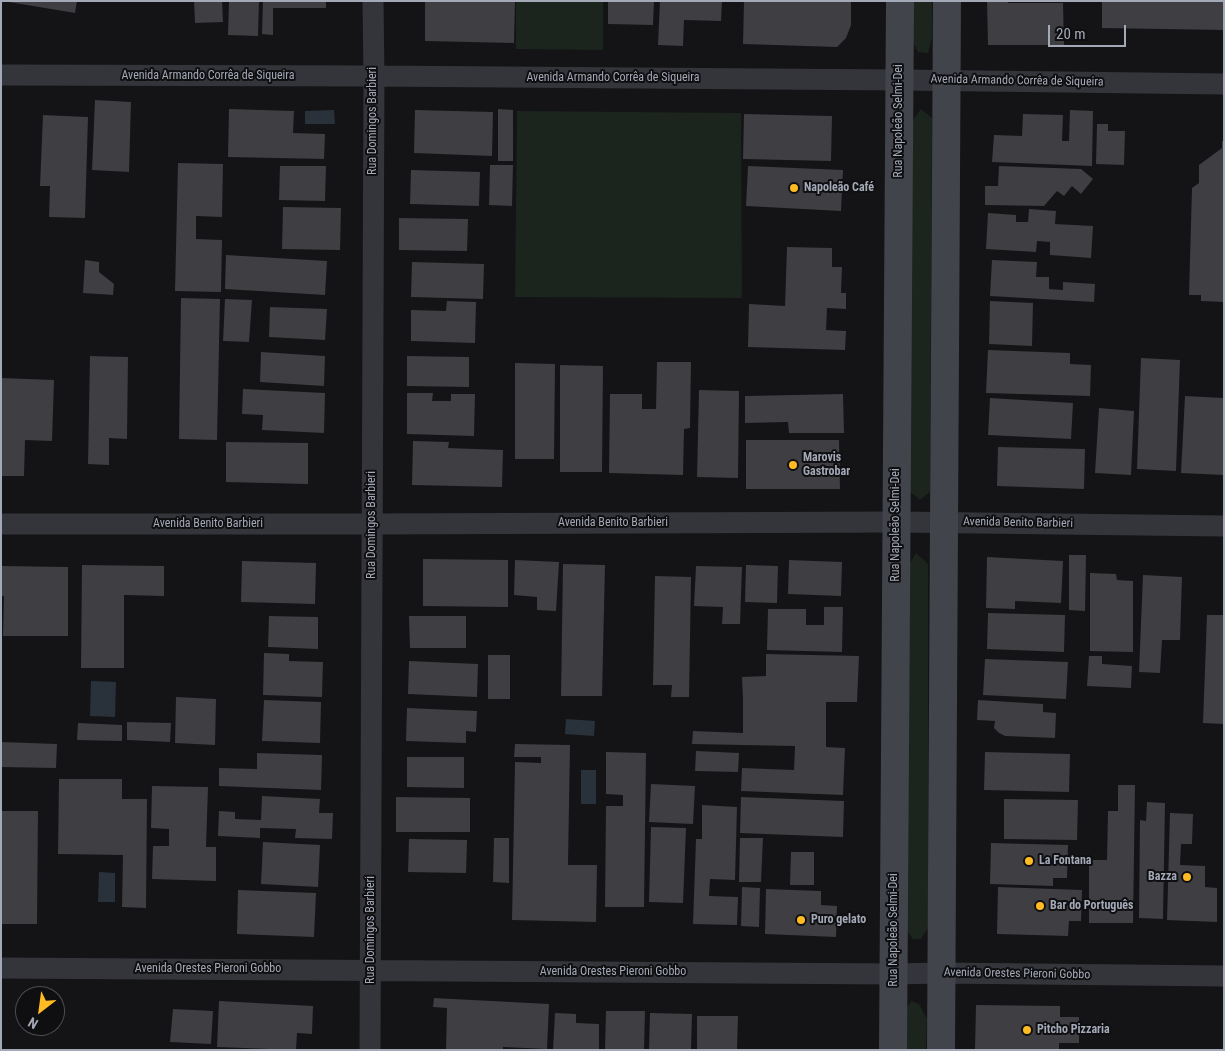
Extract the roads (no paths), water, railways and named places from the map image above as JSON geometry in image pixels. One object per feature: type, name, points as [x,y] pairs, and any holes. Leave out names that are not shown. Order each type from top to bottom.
[{"type":"main road","name":"Rua Napoleão Selmi-Dei","points":[[893,1050],[900,1]]},
{"type":"main road","points":[[941,1050],[947,1]]},
{"type":"street","name":"Rua Domingos Barbieri","points":[[370,1050],[373,1]]},
{"type":"street","name":"Avenida Armando Corrêa de Siqueira","points":[[1,75],[946,80],[1224,84]]},
{"type":"street","name":"Avenida Benito Barbieri","points":[[1,524],[944,522],[1224,526]]},
{"type":"street","name":"Avenida Orestes Pieroni Gobbo","points":[[1,968],[1224,976]]},
{"type":"place","name":"Napoleão Café","points":[[794,188]]},
{"type":"place","name":"Marovis Gastrobar","points":[[793,465]]},
{"type":"place","name":"La Fontana","points":[[1029,861]]},
{"type":"place","name":"Bazza","points":[[1187,877]]},
{"type":"place","name":"Bar do Português","points":[[1040,906]]},
{"type":"place","name":"Puro gelato","points":[[801,920]]},
{"type":"place","name":"Pitcho Pizzaria","points":[[1027,1030]]}]
